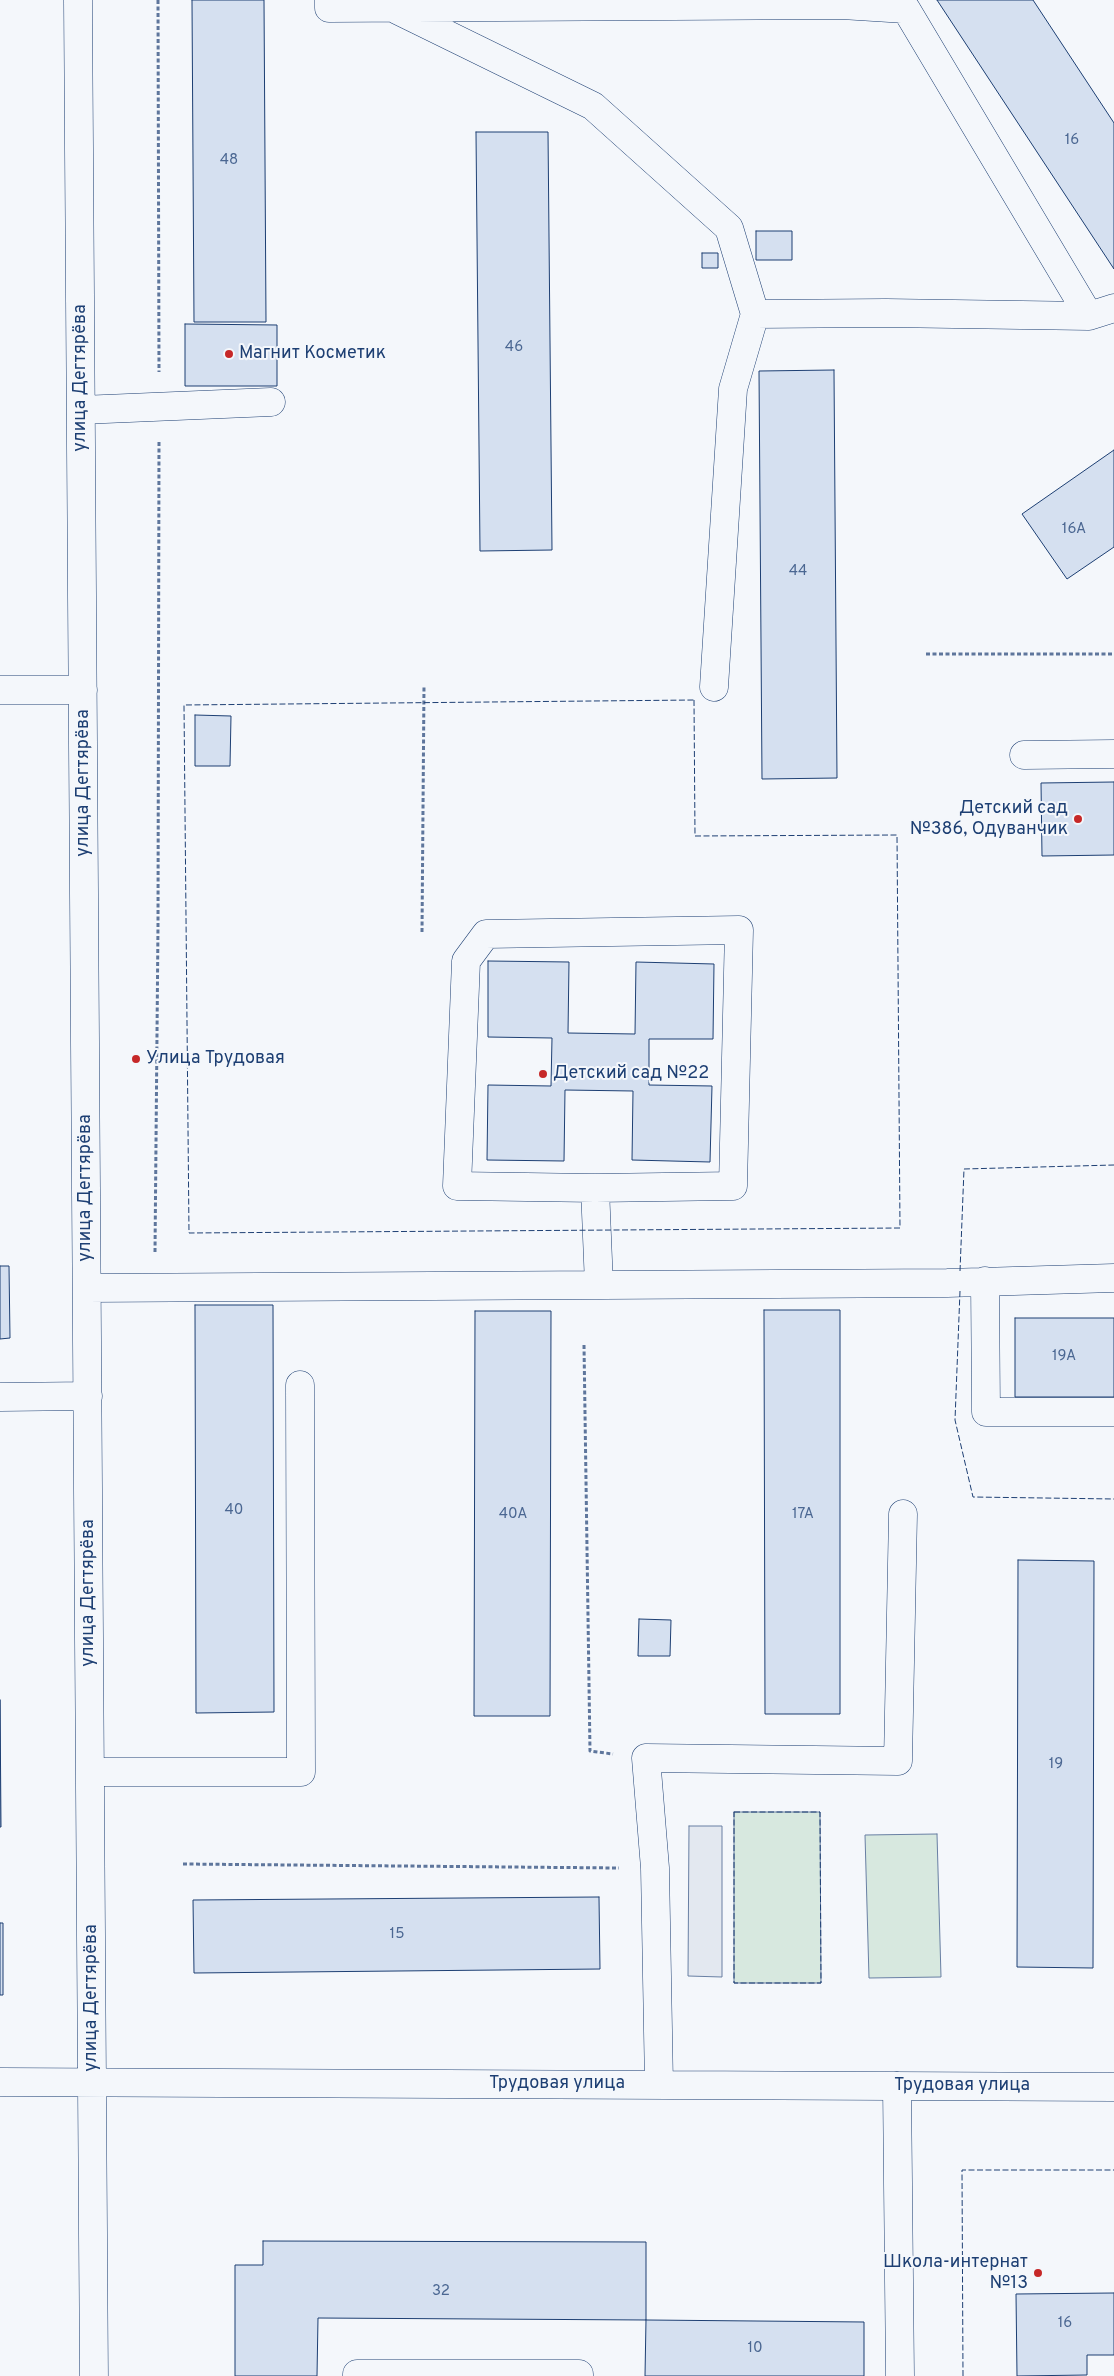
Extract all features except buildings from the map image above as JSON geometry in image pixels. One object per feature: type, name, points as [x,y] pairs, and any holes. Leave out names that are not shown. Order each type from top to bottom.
[{"type":"street","name":"улица Дегтярёва","points":[[78,0],[94,2376]]},
{"type":"street","points":[[329,0],[329,8],[842,3],[906,9],[1102,312]]},
{"type":"street","points":[[391,7],[593,106],[729,228],[755,314],[733,388],[714,687]]},
{"type":"street","points":[[755,314],[1102,312]]},
{"type":"street","points":[[81,410],[271,402]]},
{"type":"street","points":[[0,690],[83,690]]},
{"type":"street","points":[[1024,755],[1114,754]]},
{"type":"street","points":[[739,930],[733,1186],[595,1188],[458,1186],[466,961],[486,934],[739,930]]},
{"type":"street","points":[[595,1188],[599,1285]]},
{"type":"street","points":[[87,1288],[599,1285],[1114,1278]]},
{"type":"street","points":[[985,1281],[986,1412],[1114,1412]]},
{"type":"street","points":[[90,1772],[301,1772],[300,1385]]},
{"type":"street","points":[[0,1397],[88,1396]]},
{"type":"street","points":[[659,2085],[655,1868],[646,1758],[898,1761],[903,1514]]},
{"type":"street","name":"Трудовая улица","points":[[0,2082],[1114,2087]]},
{"type":"street","points":[[897,2086],[900,2376]]},
{"type":"street","points":[[358,2376],[358,2374],[578,2374],[578,2376]]},
{"type":"path","points":[[154,1288],[158,926],[158,0]]},
{"type":"path","points":[[926,654],[1114,654]]},
{"type":"path","points":[[422,932],[424,686]]},
{"type":"path","points":[[584,1345],[590,1751],[646,1758]]},
{"type":"path","points":[[183,1864],[655,1868]]},
{"type":"shaded area","points":[[734,1812],[820,1812],[821,1983],[734,1983]]},
{"type":"shaded area","points":[[689,1826],[722,1826],[722,1977],[688,1976]]},
{"type":"shaded area","points":[[937,1834],[941,1977],[869,1978],[865,1835]]},
{"type":"fence","points":[[694,700],[695,836],[897,835],[900,1228],[189,1233],[184,705],[694,700]]},
{"type":"fence","points":[[960,1271],[964,1169],[1114,1165]]},
{"type":"fence","points":[[960,1291],[955,1420],[973,1497],[1114,1499]]},
{"type":"fence","points":[[734,1812],[820,1812],[821,1983],[734,1983],[734,1812]]},
{"type":"fence","points":[[963,2376],[962,2170],[1114,2170]]},
{"type":"place","name":"Магнит Косметик","points":[[229,354]]},
{"type":"place","name":"Детский сад №386, Одуванчик","points":[[1078,819]]},
{"type":"place","name":"Улица Трудовая","points":[[136,1059]]},
{"type":"place","name":"Детский сад №22","points":[[543,1074]]},
{"type":"place","name":"Школа-интернат №13","points":[[1038,2273]]}]
